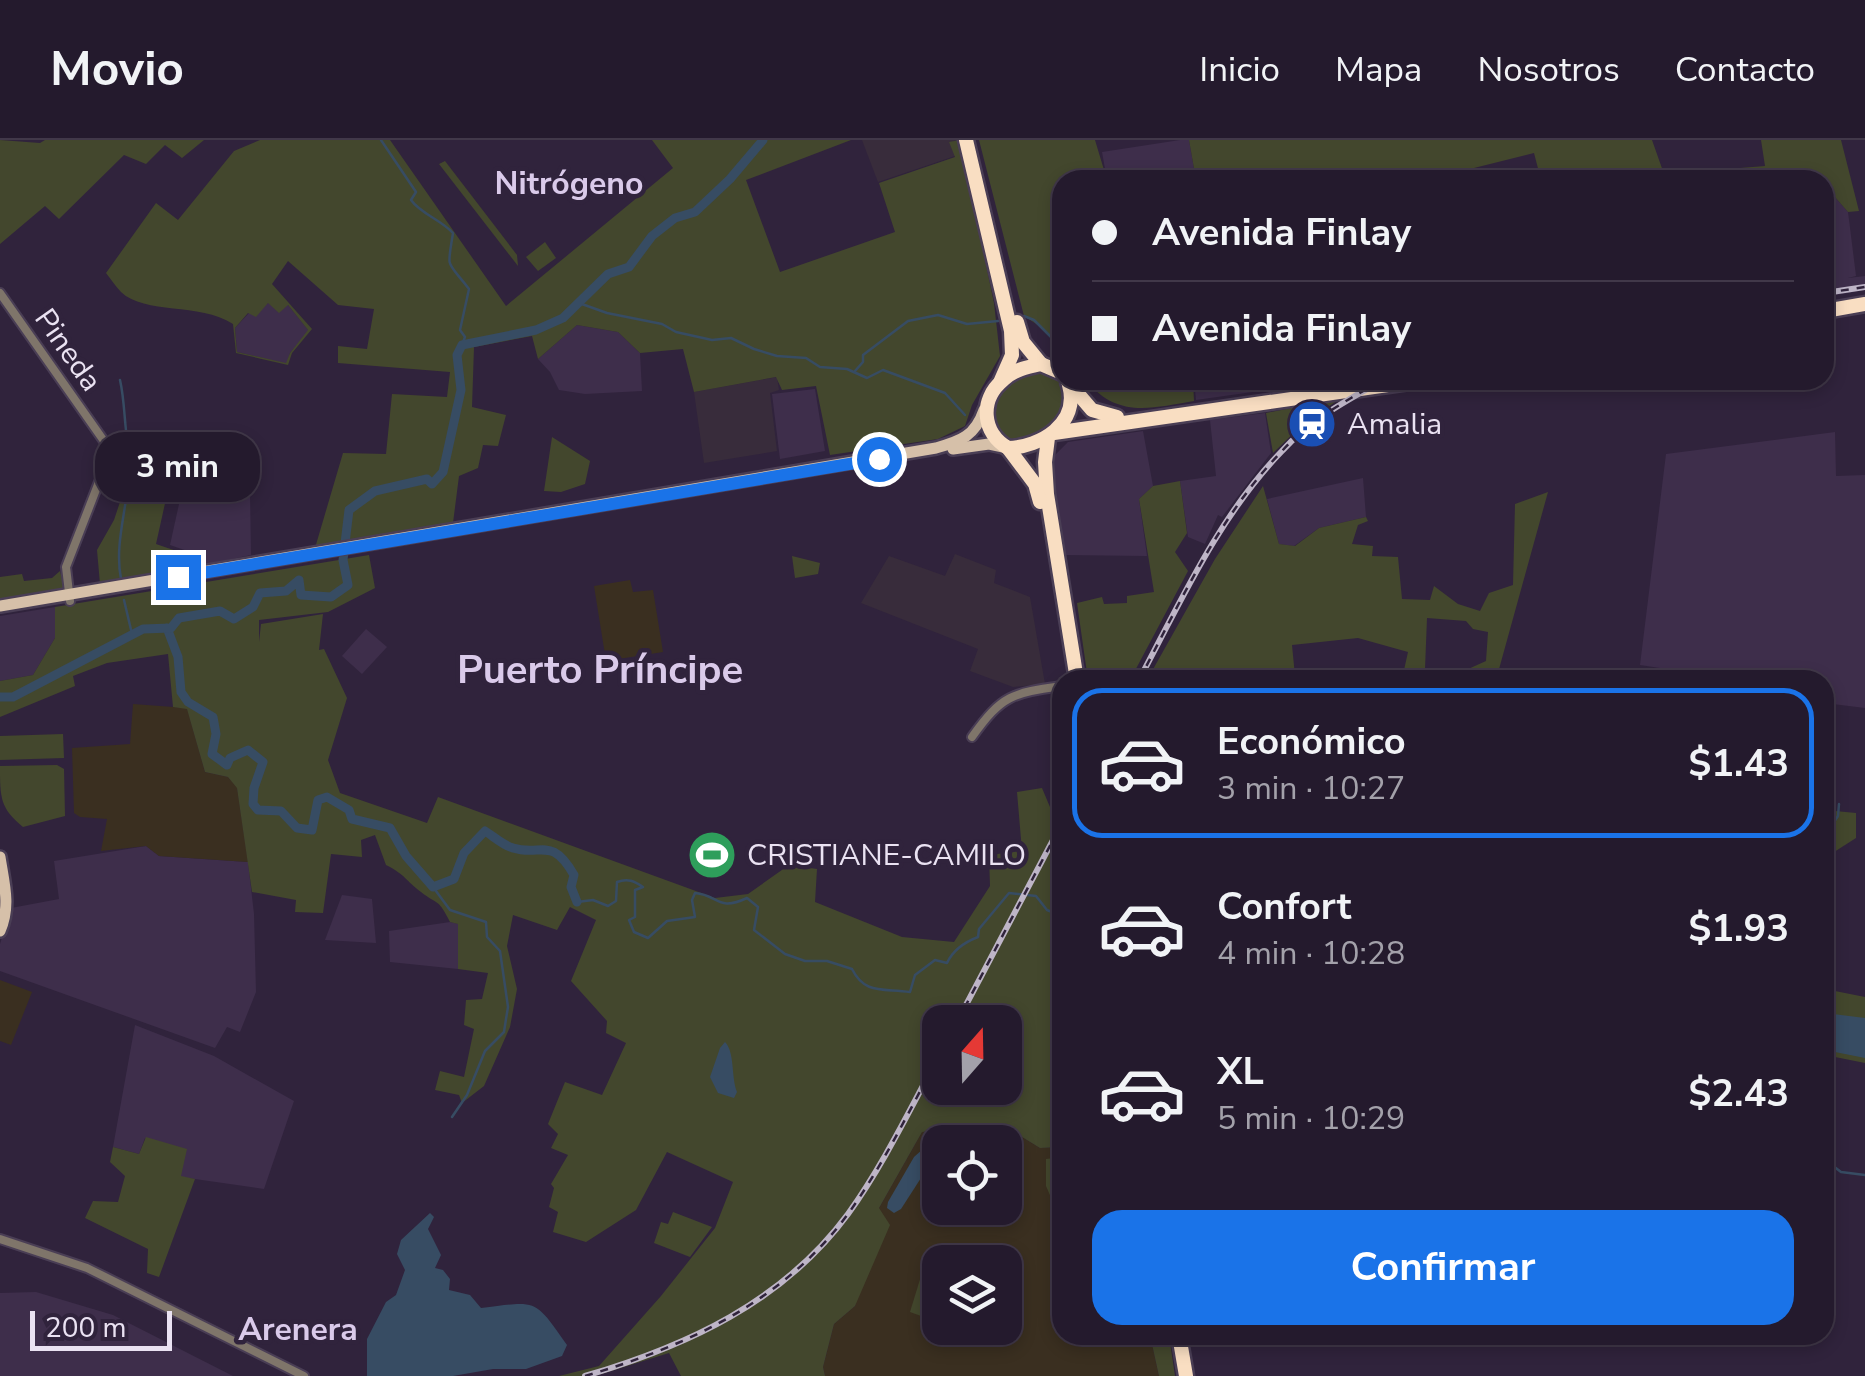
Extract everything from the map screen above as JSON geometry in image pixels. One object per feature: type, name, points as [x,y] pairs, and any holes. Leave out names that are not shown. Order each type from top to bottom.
[{"type":"highway","points":[[966,140],[1011,331],[1012,355],[988,402],[988,431],[1027,471],[1040,495],[1067,670]]},
{"type":"highway","points":[[974,140],[1018,329],[1041,364],[1052,370]]},
{"type":"highway","points":[[1834,313],[1865,308]]},
{"type":"highway","points":[[1001,381],[1016,371],[1041,364]]},
{"type":"highway","points":[[1068,390],[1070,402],[1051,436],[1044,462],[1075,670]]},
{"type":"highway","points":[[1076,390],[1092,410],[1114,418],[1309,390]]},
{"type":"highway","points":[[1008,448],[1030,446],[1051,436],[1357,390]]},
{"type":"highway","points":[[1185,1345],[1190,1376]]},
{"type":"main road","points":[[353,550],[936,448],[968,437],[977,429],[988,402]]},
{"type":"main road","points":[[0,609],[817,476],[976,445],[1008,448]]},
{"type":"main road","points":[[0,857],[7,904],[0,931]]},
{"type":"street","name":"Pineda","points":[[0,293],[111,450],[66,568],[70,598]]},
{"type":"street","points":[[972,737],[991,710],[1012,694],[1052,688]]},
{"type":"street","points":[[0,1239],[87,1268],[304,1376]]},
{"type":"shaded area","points":[[862,140],[960,140],[961,154],[878,182]]},
{"type":"shaded area","points":[[1189,140],[1194,170],[1105,170],[1102,152]]},
{"type":"shaded area","points":[[1834,196],[1848,212],[1856,276],[1848,278],[1865,276],[1865,290],[1834,295]]},
{"type":"shaded area","points":[[268,303],[288,305],[309,331],[290,353],[287,364],[237,352],[235,328],[249,313]]},
{"type":"shaded area","points":[[577,325],[618,332],[640,353],[642,391],[585,394],[559,390],[538,359]]},
{"type":"shaded area","points":[[777,377],[779,390],[770,393],[777,451],[704,463],[694,392]]},
{"type":"shaded area","points":[[815,389],[825,451],[780,459],[772,394]]},
{"type":"shaded area","points":[[1195,390],[1266,390],[1196,400]]},
{"type":"shaded area","points":[[1265,413],[1271,453],[1222,517],[1218,515],[1205,544],[1188,537],[1180,481],[1216,476],[1210,420]]},
{"type":"shaded area","points":[[1143,431],[1153,486],[1139,499],[1147,556],[1065,555],[1054,456],[1068,442]]},
{"type":"shaded area","points":[[1835,432],[1836,476],[1865,475],[1865,708],[1834,704],[1834,670],[1673,670],[1640,665],[1666,454]]},
{"type":"shaded area","points":[[1363,478],[1366,517],[1319,528],[1294,546],[1279,544],[1267,499]]},
{"type":"shaded area","points":[[214,486],[250,492],[251,555],[195,567],[196,554],[170,545],[179,504],[197,503],[201,494],[210,495]]},
{"type":"shaded area","points":[[955,554],[996,570],[994,583],[1030,597],[1045,684],[1013,687],[970,671],[978,649],[861,603],[889,556],[945,576]]},
{"type":"shaded area","points":[[630,580],[633,592],[653,590],[663,652],[606,661],[594,586]]},
{"type":"shaded area","points":[[55,607],[55,638],[33,675],[0,681],[0,616]]},
{"type":"shaded area","points":[[366,629],[387,647],[362,674],[342,656]]},
{"type":"shaded area","points":[[133,704],[187,708],[205,772],[228,777],[237,787],[248,862],[159,856],[146,846],[101,851],[107,819],[74,813],[72,748],[130,744]]},
{"type":"shaded area","points":[[146,846],[159,856],[248,862],[256,992],[240,1032],[227,1027],[215,1048],[0,971],[0,944],[11,908],[59,899],[54,861]]},
{"type":"shaded area","points":[[342,895],[372,899],[376,943],[325,940]]},
{"type":"shaded area","points":[[459,924],[458,969],[390,962],[389,931]]},
{"type":"shaded area","points":[[0,980],[32,992],[11,1045],[0,1041]]},
{"type":"shaded area","points":[[135,1025],[214,1056],[294,1101],[264,1189],[181,1177],[145,1138],[139,1154],[113,1147]]},
{"type":"shaded area","points":[[922,1132],[922,1225],[1022,1225],[1022,1137],[1040,1148],[1052,1147],[1052,1345],[1152,1345],[1159,1376],[825,1376],[823,1367],[834,1324],[855,1306],[879,1208]]},
{"type":"shaded area","points":[[36,1292],[113,1315],[233,1376],[0,1376],[0,1293]]},
{"type":"green space","points":[[0,140],[204,140],[182,158],[165,145],[146,164],[124,155],[59,219],[45,206],[0,244]]},
{"type":"green space","points":[[260,140],[390,140],[506,306],[673,168],[652,140],[851,140],[746,180],[780,272],[895,232],[879,183],[955,157],[949,142],[960,140],[994,303],[1000,356],[972,405],[965,426],[938,439],[830,455],[816,386],[782,390],[776,377],[694,392],[683,349],[640,353],[618,332],[577,325],[538,359],[532,336],[474,347],[472,407],[506,415],[498,446],[483,445],[478,468],[459,476],[453,523],[315,548],[343,453],[386,454],[392,394],[447,397],[450,372],[338,363],[338,346],[367,349],[374,309],[338,305],[288,261],[272,284],[312,329],[292,353],[288,365],[236,353],[233,324],[219,317],[144,304],[121,292],[106,273],[156,203],[178,220],[234,151]],"holes":[[[268,303],[279,313],[288,305],[308,330],[286,363],[237,352],[235,328],[248,313],[256,317]]]},
{"type":"green space","points":[[979,140],[1095,140],[1104,170],[1052,170],[1052,339],[1024,316]]},
{"type":"green space","points":[[1189,140],[1652,140],[1663,170],[1538,170],[1534,153],[1466,170],[1194,170]]},
{"type":"green space","points":[[1761,140],[1841,140],[1859,211],[1848,212],[1834,196],[1834,170],[1714,170],[1765,166]]},
{"type":"green space","points":[[445,161],[517,255],[518,266],[439,164]]},
{"type":"green space","points":[[545,242],[556,258],[538,271],[526,257]]},
{"type":"green space","points":[[1039,369],[1052,375],[1052,390],[1063,390],[1065,411],[1032,446],[996,438],[989,410],[1007,382]]},
{"type":"green space","points":[[1193,390],[1194,401],[1136,408],[1110,401],[1098,392]]},
{"type":"green space","points":[[1341,398],[1302,425],[1273,453],[1266,413]]},
{"type":"green space","points":[[552,437],[590,461],[585,484],[561,492],[544,491]]},
{"type":"green space","points":[[1180,481],[1187,533],[1175,552],[1188,571],[1135,670],[1087,670],[1077,603],[1102,597],[1104,604],[1127,603],[1127,596],[1154,592],[1139,499],[1153,486]]},
{"type":"green space","points":[[1263,486],[1279,544],[1295,546],[1319,528],[1366,517],[1368,521],[1358,525],[1352,544],[1373,546],[1372,556],[1398,557],[1402,599],[1430,600],[1434,586],[1458,604],[1480,611],[1489,593],[1513,585],[1515,504],[1548,492],[1499,670],[1466,670],[1404,670],[1408,652],[1358,638],[1292,645],[1294,670],[1153,670],[1215,559]],"holes":[[[1427,618],[1466,621],[1473,629],[1488,632],[1486,661],[1466,670],[1425,669]]]},
{"type":"green space","points":[[123,493],[166,499],[156,544],[191,556],[192,568],[100,584],[97,550],[114,520]]},
{"type":"green space","points":[[369,555],[375,588],[328,612],[259,620],[259,642],[261,624],[323,614],[319,650],[324,649],[347,698],[328,760],[340,793],[427,823],[438,797],[715,898],[748,894],[789,865],[817,869],[815,902],[902,937],[954,942],[990,886],[989,855],[1022,851],[1017,792],[1042,788],[1052,812],[1052,1147],[1040,1148],[1022,1137],[1022,1125],[922,1125],[922,1132],[879,1208],[890,1225],[855,1306],[834,1324],[823,1367],[825,1376],[681,1376],[669,1353],[595,1376],[559,1376],[599,1366],[715,1228],[733,1182],[667,1152],[636,1210],[586,1242],[553,1232],[558,1212],[549,1207],[554,1188],[551,1184],[568,1155],[551,1148],[558,1134],[548,1124],[565,1082],[602,1095],[626,1043],[606,1033],[607,1021],[571,981],[596,920],[570,907],[557,930],[513,915],[507,946],[517,989],[510,1027],[484,1086],[462,1103],[459,1095],[435,1090],[440,1071],[464,1077],[474,1029],[464,1025],[466,1000],[482,999],[488,973],[458,969],[458,924],[450,922],[438,903],[386,865],[375,835],[361,840],[362,857],[331,854],[323,913],[295,912],[296,900],[252,892],[237,788],[228,777],[205,772],[187,709],[173,707],[168,654],[107,663],[73,676],[75,686],[0,717],[0,681],[33,675],[55,638],[55,607]]},
{"type":"green space","points":[[792,556],[820,563],[818,574],[795,578]]},
{"type":"green space","points":[[60,571],[65,592],[0,601],[0,577],[22,574],[24,581],[52,578]]},
{"type":"green space","points":[[63,734],[64,758],[0,760],[0,736]]},
{"type":"green space","points":[[57,765],[64,769],[65,816],[23,827],[3,801],[0,766]]},
{"type":"green space","points":[[1834,811],[1856,813],[1856,838],[1834,852]]},
{"type":"green space","points":[[1834,991],[1865,997],[1865,1063],[1834,1057]]},
{"type":"green space","points":[[146,1137],[187,1149],[181,1176],[195,1179],[159,1277],[147,1273],[148,1249],[85,1218],[93,1201],[118,1202],[125,1176],[110,1162],[113,1147],[139,1154]]},
{"type":"green space","points":[[1052,1158],[1052,1200],[1046,1186],[1046,1159]]},
{"type":"green space","points":[[673,1212],[712,1227],[690,1257],[654,1243],[661,1222],[668,1224]]},
{"type":"green space","points":[[922,1273],[922,1316],[910,1312]]},
{"type":"green space","points":[[1152,1345],[1170,1345],[1175,1376],[1159,1376]]},
{"type":"water","points":[[1834,1014],[1865,1018],[1865,1058],[1834,1052]]},
{"type":"water","points":[[725,1042],[732,1058],[737,1092],[734,1098],[718,1093],[710,1077]]},
{"type":"water","points":[[922,1150],[922,1176],[901,1209],[894,1213],[887,1208],[888,1202]]},
{"type":"water","points":[[430,1213],[434,1217],[428,1229],[441,1255],[435,1268],[443,1270],[450,1279],[449,1290],[470,1295],[481,1308],[533,1306],[548,1318],[567,1345],[562,1356],[526,1369],[493,1369],[453,1376],[367,1376],[367,1339],[386,1302],[396,1295],[405,1270],[397,1254],[401,1240]]},
{"type":"waterway","points":[[381,140],[416,192],[411,200],[453,233],[450,264],[469,289],[460,330],[465,337],[462,345]]},
{"type":"waterway","points":[[0,697],[13,697],[143,629],[171,628],[179,618],[220,611],[234,619],[253,607],[260,593],[286,591],[299,580],[301,595],[331,597],[348,585],[343,560],[349,510],[375,491],[427,479],[432,484],[443,472],[461,390],[457,355],[462,345],[536,330],[563,318],[608,274],[629,267],[652,236],[675,218],[695,212],[763,140]]},
{"type":"waterway","points":[[579,303],[662,324],[676,332],[712,340],[731,338],[777,356],[806,358],[820,367],[847,369],[867,378],[883,370],[945,393],[965,415]]},
{"type":"waterway","points":[[855,371],[863,362],[863,355],[908,321],[938,315],[967,324],[998,321]]},
{"type":"waterway","points":[[1024,316],[1034,320],[1052,338]]},
{"type":"waterway","points":[[120,380],[128,445]]},
{"type":"waterway","points":[[121,579],[119,549],[128,457]]},
{"type":"waterway","points":[[124,600],[132,634]]},
{"type":"waterway","points":[[167,628],[178,657],[181,692],[188,702],[213,717],[216,734],[212,754],[227,765],[230,758],[248,750],[263,762],[254,788],[253,804],[258,810],[281,811],[297,828],[312,830],[318,800],[327,797],[349,810],[352,819],[390,828],[406,856],[433,887],[454,879],[464,853],[485,831],[510,847],[559,855],[574,875],[571,887],[577,902]]},
{"type":"waterway","points":[[1834,822],[1839,804]]},
{"type":"waterway","points":[[577,902],[593,900],[608,906],[616,901],[617,882],[637,883],[643,887],[635,890],[635,917],[629,920],[634,932],[648,938],[667,921],[695,917],[695,893],[724,903],[747,898],[758,907],[754,930],[785,954],[852,969],[869,987],[910,992],[915,975],[935,960],[947,963],[960,947],[978,937],[979,929],[1009,893],[1036,896],[1052,912]]},
{"type":"waterway","points":[[433,887],[450,910],[486,922],[487,937],[500,951],[508,1007],[504,1032],[485,1051],[467,1095],[452,1117]]},
{"type":"waterway","points":[[1834,1167],[1841,1172],[1865,1175]]},
{"type":"railway","points":[[1834,292],[1865,287]]},
{"type":"railway","points":[[1144,670],[1220,531],[1259,476],[1317,420],[1366,390]]},
{"type":"railway","points":[[966,1005],[1052,842]]},
{"type":"railway","points":[[585,1376],[696,1335],[763,1296],[794,1272],[848,1214],[922,1088]]},
{"type":"place","name":"Amalia","points":[[1312,424]]},
{"type":"place","name":"CRISTIANE-CAMILO","points":[[712,855]]},
{"type":"district","name":"Nitrógeno","points":[[569,183]]},
{"type":"district","name":"Puerto Príncipe","points":[[600,670]]},
{"type":"district","name":"Arenera","points":[[298,1329]]},
{"type":"route","points":[[178,577],[879,459]]}]
